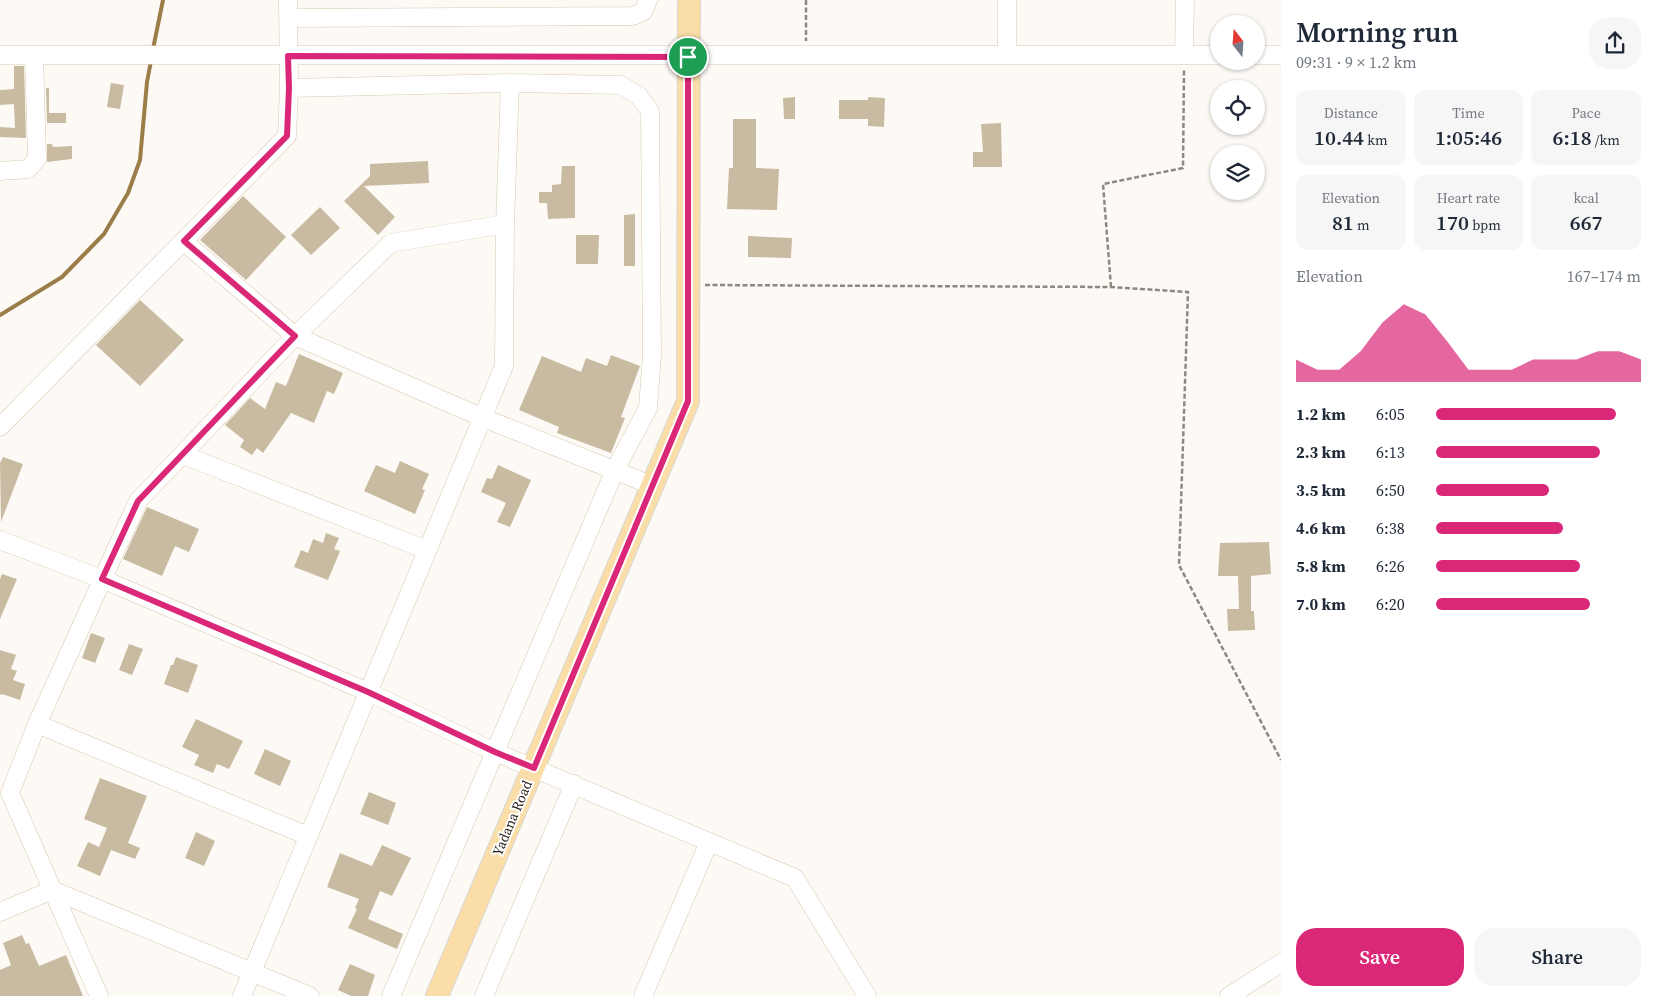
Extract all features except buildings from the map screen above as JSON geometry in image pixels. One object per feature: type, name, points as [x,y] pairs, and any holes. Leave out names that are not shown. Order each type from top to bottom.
[{"type":"main road","name":"Yadana Road","points":[[436,996],[688,401],[689,0]]},
{"type":"street","points":[[0,427],[287,136],[289,88],[288,0]]},
{"type":"street","points":[[289,18],[633,16],[643,12],[648,0]]},
{"type":"street","points":[[1007,0],[1007,55]]},
{"type":"street","points":[[1184,55],[1185,0]]},
{"type":"street","points":[[0,55],[688,57],[806,55],[1210,55]]},
{"type":"street","points":[[0,171],[28,169],[37,159],[34,55]]},
{"type":"street","points":[[1265,55],[1281,55]]},
{"type":"street","points":[[289,88],[510,83],[622,85],[638,96],[650,111],[652,355],[648,408],[615,470],[391,996]]},
{"type":"street","points":[[242,996],[504,366],[505,224],[510,83]]},
{"type":"street","points":[[99,996],[10,793],[37,724],[138,501],[295,336],[391,243],[505,224]]},
{"type":"street","points":[[184,241],[295,336],[482,417],[652,485]]},
{"type":"street","points":[[183,455],[427,550]]},
{"type":"street","points":[[0,540],[102,579],[368,692],[495,752],[795,878],[867,996]]},
{"type":"street","points":[[37,724],[308,836]]},
{"type":"street","points":[[484,996],[574,784]]},
{"type":"street","points":[[643,996],[709,842]]},
{"type":"street","points":[[0,912],[52,890],[310,996]]},
{"type":"street","points":[[1229,996],[1281,963]]},
{"type":"path","points":[[806,0],[806,55]]},
{"type":"path","points":[[1111,287],[1103,184],[1183,168],[1184,55]]},
{"type":"path","points":[[687,284],[1111,287],[1188,292],[1179,565],[1281,760]]},
{"type":"waterway","points":[[153,49],[163,0]]},
{"type":"waterway","points":[[0,315],[62,277],[104,234],[128,193],[140,160],[147,82],[151,61]]},
{"type":"route","points":[[288,56],[688,57],[688,401],[534,768],[495,752],[368,692],[102,579],[138,501],[295,336],[184,241],[287,136],[288,56]]}]
